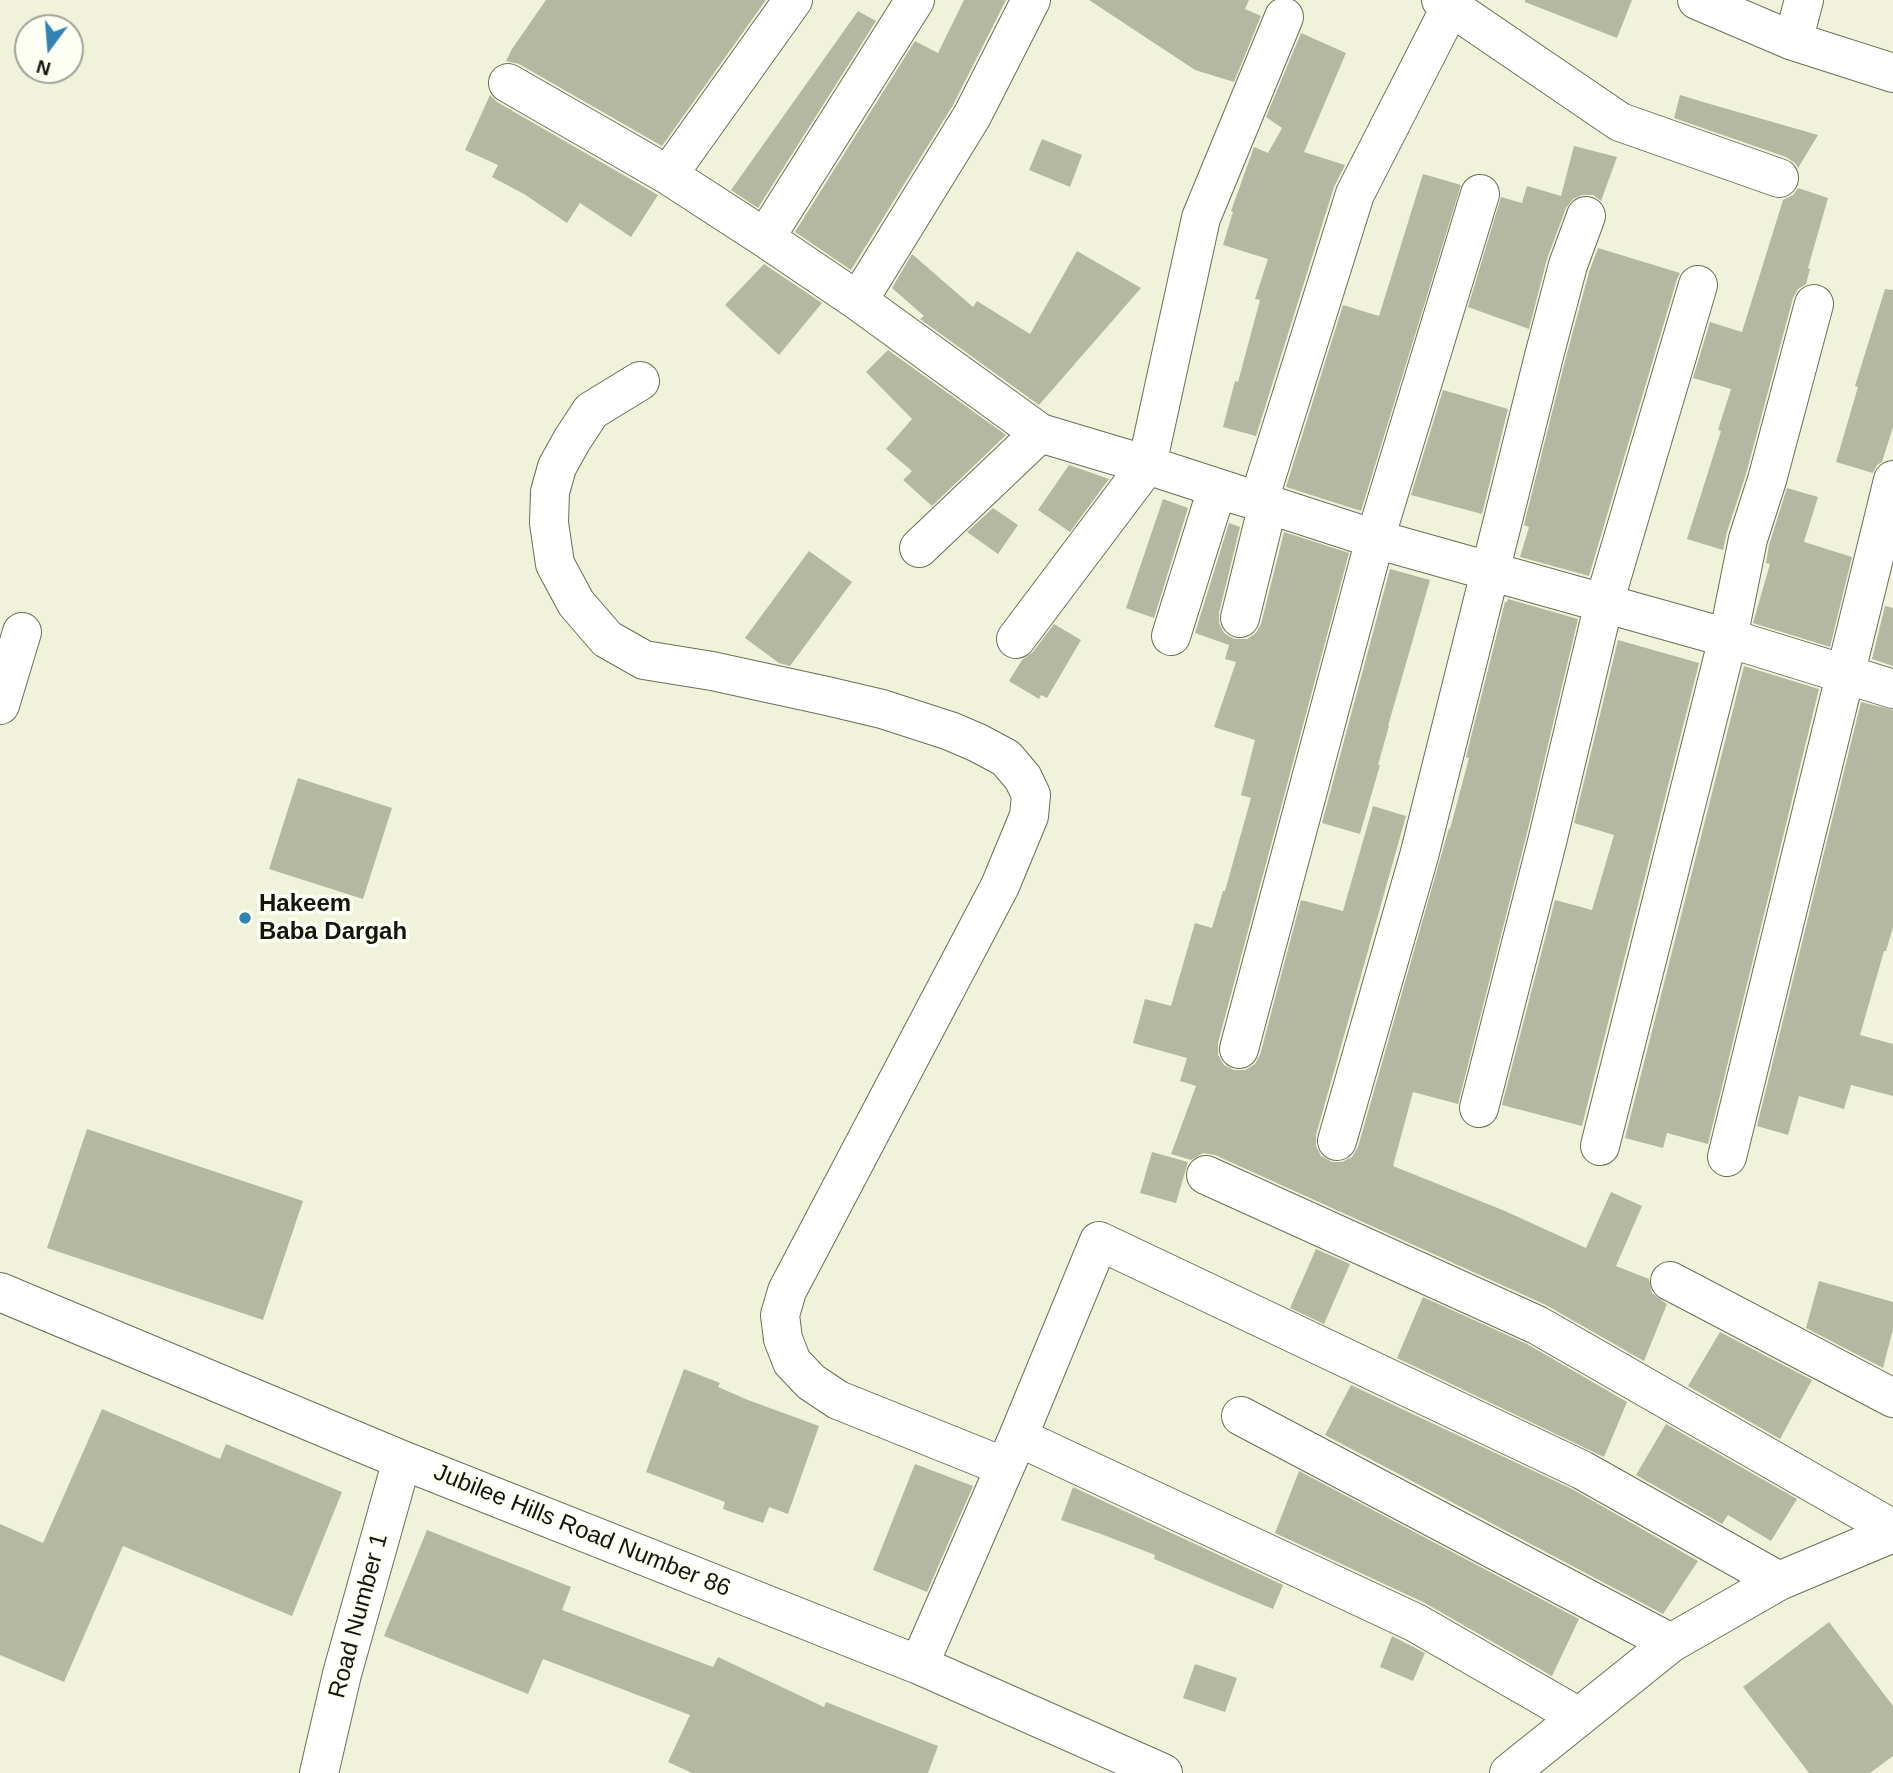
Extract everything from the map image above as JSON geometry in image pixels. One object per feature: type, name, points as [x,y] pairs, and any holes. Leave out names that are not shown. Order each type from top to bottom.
[{"type":"street","points":[[668,175],[793,0]]},
{"type":"street","points":[[765,238],[915,0]]},
{"type":"street","points":[[858,301],[972,116],[1031,0]]},
{"type":"street","points":[[1697,0],[1793,41],[1893,73]]},
{"type":"street","points":[[1793,41],[1804,0]]},
{"type":"street","points":[[1259,500],[1355,194],[1448,2],[1620,122],[1779,178]]},
{"type":"street","points":[[1016,639],[1147,465],[1201,218],[1284,17]]},
{"type":"street","points":[[508,83],[668,175],[765,238],[858,301],[1040,433],[1259,500],[1375,539],[1728,638],[1893,689]]},
{"type":"street","points":[[1239,1049],[1375,539],[1480,194]]},
{"type":"street","points":[[1338,1141],[1419,856],[1568,265],[1586,216]]},
{"type":"street","points":[[1479,1108],[1604,603],[1698,285]]},
{"type":"street","points":[[1600,1146],[1728,638],[1748,539],[1767,480],[1814,304]]},
{"type":"street","points":[[640,381],[591,411],[557,467],[550,492],[549,523],[555,564],[576,603],[607,639],[644,660],[712,671],[827,696],[882,709],[950,731],[1006,758],[1023,778],[1031,795],[1030,816],[1000,886],[787,1291],[780,1315],[783,1339],[792,1362],[811,1382],[838,1400],[1011,1452],[1416,1623],[1579,1717]]},
{"type":"street","points":[[919,548],[1040,433]]},
{"type":"street","points":[[1727,1157],[1893,480]]},
{"type":"street","points":[[1171,636],[1217,489],[1268,504],[1240,618]]},
{"type":"street","points":[[0,705],[22,632]]},
{"type":"street","points":[[1206,1175],[1537,1325],[1893,1531]]},
{"type":"street","points":[[919,1665],[1099,1241],[1582,1470],[1779,1581]]},
{"type":"street","points":[[1670,1281],[1893,1398]]},
{"type":"street","name":"Jubilee Hills Road Number 86","points":[[0,1292],[402,1460],[919,1665],[1163,1773]]},
{"type":"street","points":[[1241,1416],[1671,1643]]},
{"type":"street","name":"Road Number 1","points":[[319,1773],[342,1674],[402,1460]]},
{"type":"street","points":[[1509,1773],[1671,1643],[1779,1581],[1893,1531]]},
{"type":"building","points":[[546,0],[766,0],[662,146],[519,64],[506,61]]},
{"type":"building","points":[[964,0],[1006,0],[953,105],[851,270],[795,232],[915,41],[938,53]]},
{"type":"building","points":[[1089,0],[1249,0],[1245,9],[1261,16],[1234,82],[1195,70]]},
{"type":"building","points":[[1525,0],[1632,0],[1617,38]]},
{"type":"building","points":[[858,11],[876,21],[758,208],[731,190]]},
{"type":"building","points":[[1301,33],[1346,53],[1304,152],[1345,165],[1334,187],[1256,436],[1223,427],[1260,300],[1255,299],[1268,259],[1223,245],[1233,212],[1231,211],[1254,147],[1268,153],[1282,128],[1266,117]]},
{"type":"building","points":[[490,95],[497,102],[658,195],[631,237],[580,203],[567,223],[524,194],[492,177],[498,165],[465,150]]},
{"type":"building","points":[[1680,95],[1818,135],[1798,168],[1786,157],[1674,118]]},
{"type":"building","points":[[1042,139],[1082,155],[1070,187],[1029,170]]},
{"type":"building","points":[[1574,146],[1617,157],[1601,201],[1593,195],[1582,195],[1573,199],[1566,208],[1547,259],[1529,329],[1468,307],[1501,197],[1522,203],[1527,186],[1561,196]]},
{"type":"building","points":[[1423,174],[1461,185],[1361,511],[1286,487],[1343,305],[1379,316]]},
{"type":"building","points":[[1798,188],[1828,198],[1806,284],[1798,289],[1793,298],[1723,550],[1687,539],[1721,431],[1718,430],[1731,389],[1693,378],[1710,322],[1742,332],[1783,200],[1793,195]]},
{"type":"building","points":[[1598,248],[1680,273],[1589,576],[1520,557],[1529,527],[1524,525],[1565,361]]},
{"type":"building","points":[[1077,251],[1141,288],[1039,405],[920,319],[924,316],[892,288],[912,254],[973,307],[977,301],[1030,334]]},
{"type":"building","points":[[764,264],[822,303],[779,355],[725,305]]},
{"type":"building","points":[[1885,289],[1893,290],[1893,427],[1882,462],[1873,473],[1836,462],[1858,387],[1855,386]]},
{"type":"building","points":[[888,350],[1006,435],[932,506],[903,480],[912,471],[886,449],[912,419],[866,372]]},
{"type":"building","points":[[1443,390],[1508,409],[1482,514],[1411,495]]},
{"type":"building","points":[[1069,465],[1109,479],[1070,532],[1038,510]]},
{"type":"building","points":[[1787,488],[1818,497],[1804,542],[1852,557],[1830,647],[1753,623],[1770,564],[1766,563],[1769,545]]},
{"type":"building","points":[[1163,499],[1188,508],[1154,618],[1126,608]]},
{"type":"building","points":[[993,508],[1018,525],[998,554],[967,532]]},
{"type":"building","points":[[1229,523],[1240,527],[1219,613],[1219,623],[1224,633],[1234,639],[1247,639],[1256,633],[1261,624],[1284,532],[1349,553],[1218,1043],[1218,1055],[1224,1065],[1234,1070],[1245,1070],[1255,1064],[1260,1055],[1301,900],[1343,911],[1373,806],[1406,816],[1316,1135],[1316,1146],[1321,1156],[1332,1162],[1342,1162],[1352,1157],[1358,1147],[1450,829],[1505,602],[1508,599],[1578,619],[1458,1104],[1413,1092],[1393,1166],[1505,1211],[1586,1248],[1611,1192],[1642,1206],[1616,1266],[1649,1279],[1652,1293],[1667,1304],[1644,1361],[1546,1305],[1215,1155],[1203,1153],[1191,1160],[1171,1154],[1196,1086],[1180,1081],[1187,1058],[1133,1043],[1145,999],[1171,1006],[1195,923],[1212,928],[1251,798],[1241,795],[1255,740],[1214,727],[1236,662],[1225,659],[1229,645],[1195,633]]},
{"type":"building","points":[[809,551],[852,582],[790,666],[779,663],[745,638]]},
{"type":"building","points":[[1390,569],[1430,580],[1360,834],[1322,823]]},
{"type":"building","points":[[1885,606],[1893,608],[1893,666],[1872,659]]},
{"type":"building","points":[[1054,624],[1081,640],[1047,698],[1041,695],[1039,699],[1009,681],[1022,660],[1033,652]]},
{"type":"building","points":[[1618,640],[1699,663],[1582,1126],[1502,1105],[1555,900],[1592,910],[1614,835],[1574,823]]},
{"type":"building","points":[[1744,666],[1819,689],[1708,1144],[1667,1133],[1663,1148],[1625,1138]]},
{"type":"building","points":[[1861,702],[1893,710],[1893,927],[1860,1035],[1893,1044],[1893,1096],[1851,1085],[1844,1109],[1799,1096],[1788,1135],[1757,1126]]},
{"type":"building","points":[[298,778],[392,808],[363,899],[269,869]]},
{"type":"building","points":[[87,1129],[303,1201],[263,1320],[47,1248]]},
{"type":"building","points":[[1152,1152],[1188,1162],[1176,1203],[1140,1193]]},
{"type":"building","points":[[1316,1249],[1350,1264],[1324,1324],[1290,1308]]},
{"type":"building","points":[[1819,1281],[1893,1302],[1893,1329],[1883,1368],[1806,1328]]},
{"type":"building","points":[[1423,1297],[1527,1344],[1627,1402],[1604,1457],[1397,1358]]},
{"type":"building","points":[[1720,1332],[1812,1380],[1780,1439],[1688,1386]]},
{"type":"building","points":[[684,1369],[720,1383],[718,1387],[748,1400],[819,1426],[788,1514],[769,1507],[763,1523],[723,1509],[725,1502],[646,1472]]},
{"type":"building","points":[[1351,1385],[1572,1489],[1698,1561],[1663,1614],[1325,1435]]},
{"type":"building","points":[[102,1409],[220,1459],[226,1444],[342,1492],[292,1616],[123,1546],[64,1682],[0,1655],[0,1524],[43,1543]]},
{"type":"building","points":[[1666,1424],[1797,1499],[1771,1541],[1728,1515],[1722,1524],[1636,1475]]},
{"type":"building","points":[[915,1464],[973,1486],[927,1592],[873,1570]]},
{"type":"building","points":[[1299,1471],[1579,1619],[1552,1676],[1425,1603],[1275,1533]]},
{"type":"building","points":[[1073,1487],[1283,1585],[1273,1609],[1154,1559],[1155,1555],[1061,1520]]},
{"type":"building","points":[[427,1530],[571,1587],[562,1610],[713,1667],[718,1657],[824,1707],[826,1702],[938,1746],[928,1773],[692,1773],[668,1762],[690,1715],[543,1659],[528,1694],[384,1636]]},
{"type":"building","points":[[1829,1622],[1893,1706],[1893,1756],[1870,1773],[1809,1773],[1743,1687]]},
{"type":"building","points":[[1392,1636],[1425,1653],[1413,1681],[1380,1667]]},
{"type":"building","points":[[1195,1664],[1237,1678],[1225,1712],[1183,1698]]},
{"type":"place","name":"Hakeem Baba Dargah","points":[[245,918]]}]
